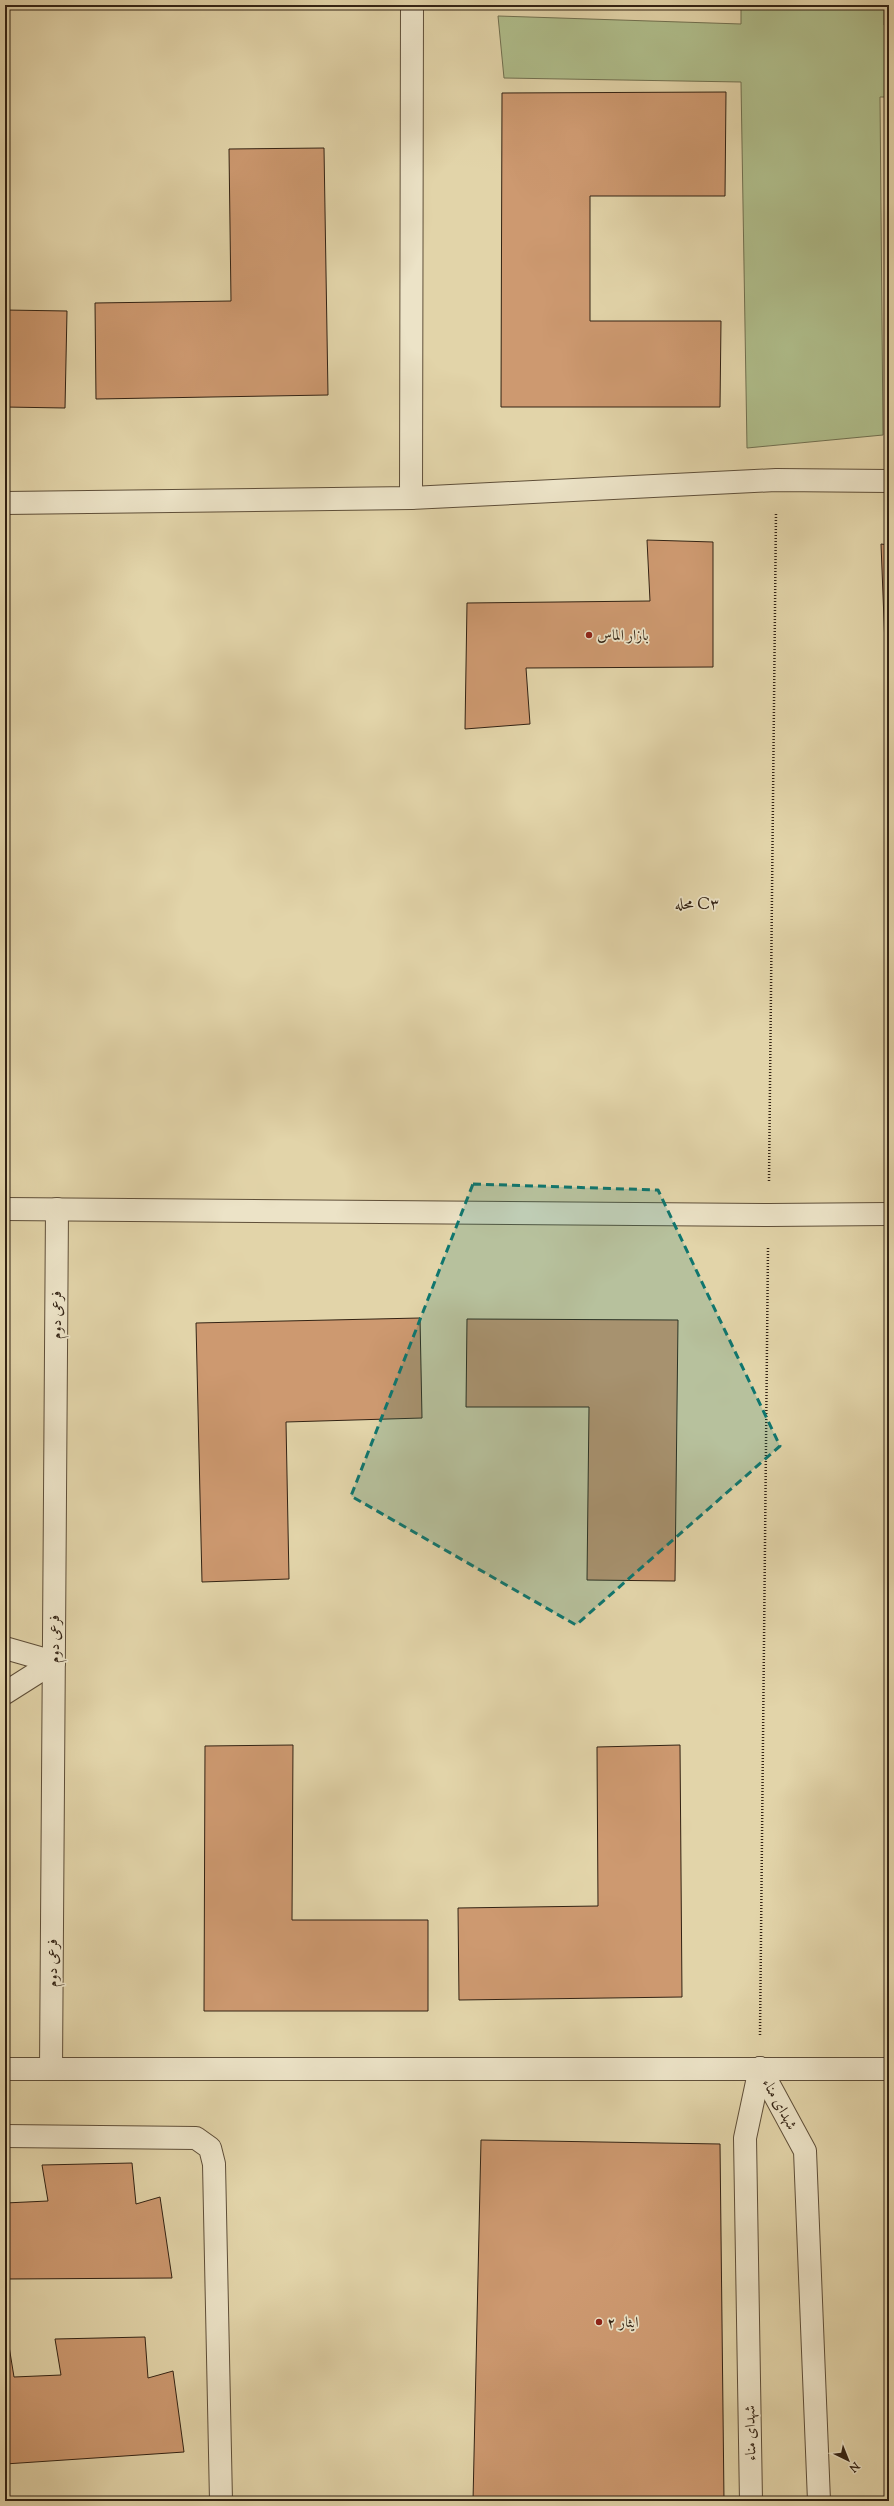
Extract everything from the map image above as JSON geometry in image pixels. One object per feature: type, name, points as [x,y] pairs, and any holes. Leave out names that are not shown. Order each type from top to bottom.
[{"type":"street","points":[[411,498],[412,5]]},
{"type":"street","points":[[5,503],[411,498],[776,480],[889,481]]},
{"type":"street","points":[[5,1209],[768,1215],[889,1214]]},
{"type":"street","name":"فرعی دوم","points":[[51,2069],[57,1209]]},
{"type":"street","points":[[5,1648],[54,1662]]},
{"type":"street","points":[[5,1693],[54,1662]]},
{"type":"street","name":"شهدای مناء","points":[[751,2501],[745,2138],[760,2068]]},
{"type":"street","name":"شهدای مناء","points":[[760,2068],[805,2151],[819,2501]]},
{"type":"street","points":[[5,2070],[889,2069]]},
{"type":"street","points":[[5,2136],[196,2138],[210,2148],[214,2164],[221,2501]]},
{"type":"path","points":[[760,2068],[776,480]]},
{"type":"highlighted area","points":[[473,1184],[658,1190],[780,1446],[576,1625],[351,1496]]},
{"type":"green space","points":[[741,5],[884,5],[884,25],[889,25],[889,97],[880,97],[883,435],[747,448],[741,82],[504,78],[498,16],[741,24]]},
{"type":"building","points":[[497,5],[683,5],[497,8]]},
{"type":"building","points":[[726,92],[725,196],[590,196],[590,321],[721,321],[720,407],[501,407],[502,93]]},
{"type":"building","points":[[324,148],[328,395],[96,399],[95,303],[231,301],[229,149]]},
{"type":"building","points":[[5,310],[67,311],[65,408],[5,407]]},
{"type":"building","name":"بازار الماس","points":[[647,540],[713,542],[713,667],[526,668],[530,724],[465,729],[467,603],[650,601]]},
{"type":"building","points":[[881,544],[889,545],[889,671],[886,671]]},
{"type":"building","points":[[420,1318],[422,1418],[286,1422],[289,1579],[202,1582],[196,1323]]},
{"type":"building","points":[[467,1319],[678,1320],[675,1581],[587,1580],[589,1407],[466,1407]]},
{"type":"building","points":[[293,1745],[292,1920],[428,1920],[428,2011],[204,2011],[205,1746]]},
{"type":"building","points":[[680,1745],[682,1997],[459,2000],[458,1908],[598,1906],[597,1747]]},
{"type":"building","name":"ایثار ۲","points":[[481,2140],[720,2144],[724,2501],[473,2501]]},
{"type":"building","points":[[132,2163],[136,2204],[160,2197],[172,2278],[5,2279],[5,2203],[48,2201],[42,2165]]},
{"type":"building","points":[[145,2337],[148,2378],[173,2371],[184,2452],[5,2464],[5,2341],[8,2340],[14,2377],[61,2375],[55,2339]]},
{"type":"building","points":[[889,2347],[889,2501],[886,2501]]},
{"type":"place","name":"بازار الماس","points":[[589,635]]},
{"type":"place","name":"ایثار ۲","points":[[599,2322]]},
{"type":"district","name":"محله C۳","points":[[697,903]]}]
